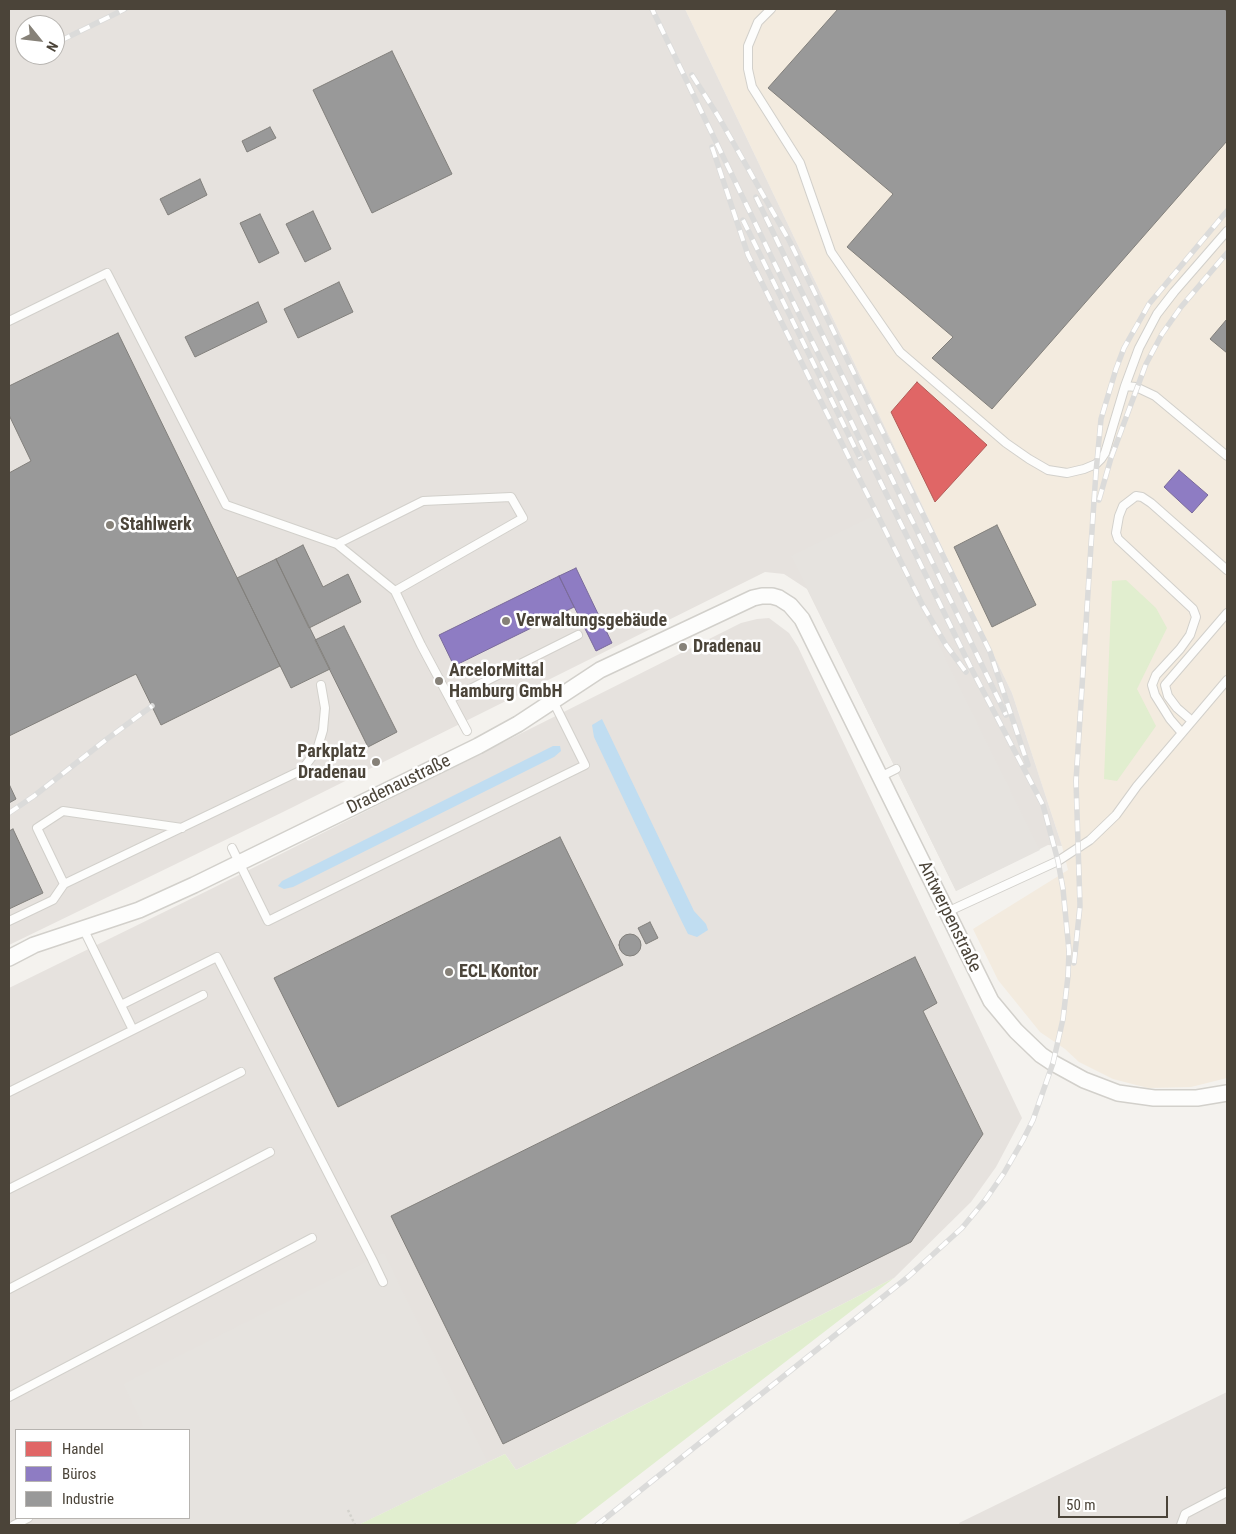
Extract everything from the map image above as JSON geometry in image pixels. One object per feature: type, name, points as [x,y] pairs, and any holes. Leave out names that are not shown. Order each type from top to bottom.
[{"type":"street","name":"Dradenaustraße","points":[[9,958],[34,945],[82,925],[139,910],[478,746],[518,724],[552,697],[600,670],[735,606],[762,596],[779,598]]},
{"type":"street","name":"Antwerpenstraße","points":[[779,598],[790,605],[802,620],[836,685],[991,1001],[1016,1031],[1041,1055],[1049,1060],[1084,1080],[1118,1092],[1154,1098],[1197,1098],[1227,1093]]},
{"type":"lane","points":[[771,9],[758,22],[748,46],[748,68],[752,87],[800,163],[831,252],[900,352],[1006,443],[1048,470],[1067,473],[1084,469],[1101,460],[1105,453],[1125,386],[1139,348],[1157,314],[1227,231]]},
{"type":"lane","points":[[9,320],[107,273],[226,505],[337,544],[395,591],[467,732]]},
{"type":"lane","points":[[1125,386],[1136,387],[1155,396],[1227,456]]},
{"type":"lane","points":[[1182,733],[1170,720],[1155,695],[1152,685],[1156,675],[1190,635],[1196,617],[1193,609],[1118,539],[1116,533],[1123,506],[1136,496],[1142,497],[1227,570]]},
{"type":"lane","points":[[337,544],[423,501],[512,497],[523,518],[395,591]]},
{"type":"lane","points":[[1192,721],[1177,708],[1168,696],[1165,685],[1227,614]]},
{"type":"lane","points":[[450,699],[578,635]]},
{"type":"lane","points":[[947,912],[1058,861],[1090,840],[1116,815],[1137,786],[1227,680]]},
{"type":"lane","points":[[9,922],[53,900],[64,884],[302,770],[317,750],[323,730],[325,708],[321,685]]},
{"type":"lane","points":[[232,848],[268,921],[585,765],[552,697]]},
{"type":"lane","points":[[880,778],[896,770]]},
{"type":"lane","points":[[64,884],[37,828],[63,811],[182,828]]},
{"type":"lane","points":[[82,925],[133,1030]]},
{"type":"lane","points":[[121,1005],[217,957],[383,1282]]},
{"type":"lane","points":[[9,1092],[203,996]]},
{"type":"lane","points":[[9,1189],[241,1072]]},
{"type":"lane","points":[[9,1289],[270,1152]]},
{"type":"lane","points":[[9,1397],[312,1238]]},
{"type":"lane","points":[[1181,1525],[1185,1514],[1227,1492]]},
{"type":"lane","points":[[14,1525],[26,1519]]},
{"type":"path","points":[[348,1510],[355,1525]]},
{"type":"shaded area","name":"ArcelorMittal Hamburg GmbH","points":[[9,9],[685,9],[1012,693],[1062,846],[1048,845],[956,891],[807,589],[784,574],[765,572],[283,812],[9,945]]},
{"type":"shaded area","points":[[685,9],[1227,9],[1227,1078],[1191,1087],[1148,1088],[1113,1079],[1079,1062],[1065,1049],[1040,1032],[998,980],[973,929],[1068,870],[1062,846],[1012,693]]},
{"type":"shaded area","points":[[875,515],[1040,850],[956,891],[791,556]]},
{"type":"shaded area","points":[[769,618],[789,633],[798,647],[1022,1118],[996,1167],[971,1202],[894,1278],[516,1470],[505,1454],[358,1525],[9,1525],[9,988],[211,889],[741,623]]},
{"type":"shaded area","points":[[384,1253],[488,1462],[358,1525],[131,1525],[128,1519],[190,1519],[190,1429],[137,1429],[143,1426],[123,1384]]},
{"type":"shaded area","points":[[1227,1392],[1227,1525],[960,1525],[959,1523]]},
{"type":"green space","points":[[1126,580],[1156,608],[1167,628],[1137,689],[1156,726],[1117,781],[1104,779],[1112,581]]},
{"type":"green space","points":[[894,1278],[574,1525],[358,1525],[505,1454],[516,1470]]},
{"type":"water","points":[[602,719],[694,911],[706,924],[708,930],[697,937],[688,934],[594,737],[592,725]]},
{"type":"water","points":[[553,746],[560,746],[561,751],[554,757],[293,887],[284,889],[278,886],[282,881]]},
{"type":"building: Handel","points":[[917,382],[987,445],[935,502],[891,412]]},
{"type":"building: Büros","points":[[1179,470],[1208,495],[1192,513],[1164,487]]},
{"type":"building: Büros","name":"Verwaltungsgebäude","points":[[576,568],[612,643],[596,651],[559,576]]},
{"type":"building: Büros","name":"Verwaltungsgebäude","points":[[559,576],[574,607],[454,666],[439,635]]},
{"type":"building: Industrie","points":[[838,9],[1224,9],[1227,12],[1227,141],[992,409],[932,358],[953,337],[847,247],[893,194],[768,88]]},
{"type":"building: Industrie","points":[[392,51],[452,174],[372,213],[313,90]]},
{"type":"building: Industrie","points":[[270,127],[276,138],[247,152],[242,141]]},
{"type":"building: Industrie","points":[[200,179],[207,195],[168,215],[160,199]]},
{"type":"building: Industrie","points":[[313,211],[331,249],[305,262],[286,224]]},
{"type":"building: Industrie","points":[[260,214],[279,253],[259,263],[240,223]]},
{"type":"building: Industrie","points":[[339,282],[353,312],[298,338],[284,309]]},
{"type":"building: Industrie","points":[[258,302],[267,322],[195,357],[185,337]]},
{"type":"building: Industrie","points":[[1227,319],[1227,353],[1210,339]]},
{"type":"building: Industrie","name":"Stahlwerk","points":[[118,333],[280,666],[161,725],[136,674],[9,736],[9,473],[31,461],[9,415],[9,386]]},
{"type":"building: Industrie","points":[[997,525],[1036,605],[992,627],[954,547]]},
{"type":"building: Industrie","points":[[303,545],[323,587],[348,574],[361,602],[309,628],[276,559]]},
{"type":"building: Industrie","points":[[276,559],[330,669],[291,688],[237,578]]},
{"type":"building: Industrie","points":[[344,626],[397,732],[368,747],[315,640]]},
{"type":"building: Industrie","points":[[9,784],[16,799],[9,803]]},
{"type":"building: Industrie","points":[[13,829],[43,893],[9,909],[9,831]]},
{"type":"building: Industrie","name":"ECL Kontor","points":[[560,837],[623,965],[338,1107],[274,978]]},
{"type":"building: Industrie","points":[[650,922],[658,938],[646,944],[638,928]]},
{"type":"building: Industrie","points":[[630,934],[638,937],[641,945],[638,953],[630,956],[622,953],[619,945],[622,937]]},
{"type":"building: Industrie","points":[[915,957],[937,1003],[923,1011],[983,1134],[911,1242],[503,1444],[391,1216]]},
{"type":"railway","points":[[65,39],[125,9]]},
{"type":"railway","points":[[597,1525],[908,1277],[962,1228],[986,1199],[1004,1173],[1033,1120],[1053,1063],[1063,1019],[1069,951],[1063,889],[1058,861],[1043,805],[971,668],[652,9]]},
{"type":"railway","points":[[692,75],[718,116],[790,242],[990,652],[1028,765]]},
{"type":"railway","points":[[712,147],[748,255],[922,604],[946,645],[966,672]]},
{"type":"railway","points":[[756,197],[1006,715]]},
{"type":"railway","points":[[1074,963],[1080,906],[1076,781],[1101,419],[1124,348],[1149,304],[1227,211]]},
{"type":"railway","points":[[743,220],[860,458]]},
{"type":"railway","points":[[1099,500],[1111,458],[1146,364],[1162,334],[1181,307],[1227,253]]},
{"type":"railway","points":[[9,813],[152,706]]},
{"type":"place","name":"Stahlwerk","points":[[110,525]]},
{"type":"place","name":"Verwaltungsgebäude","points":[[506,621]]},
{"type":"place","name":"Dradenau","points":[[683,647]]},
{"type":"place","name":"ArcelorMittal Hamburg GmbH","points":[[439,681]]},
{"type":"place","name":"Parkplatz Dradenau","points":[[376,762]]},
{"type":"place","name":"ECL Kontor","points":[[449,972]]}]
